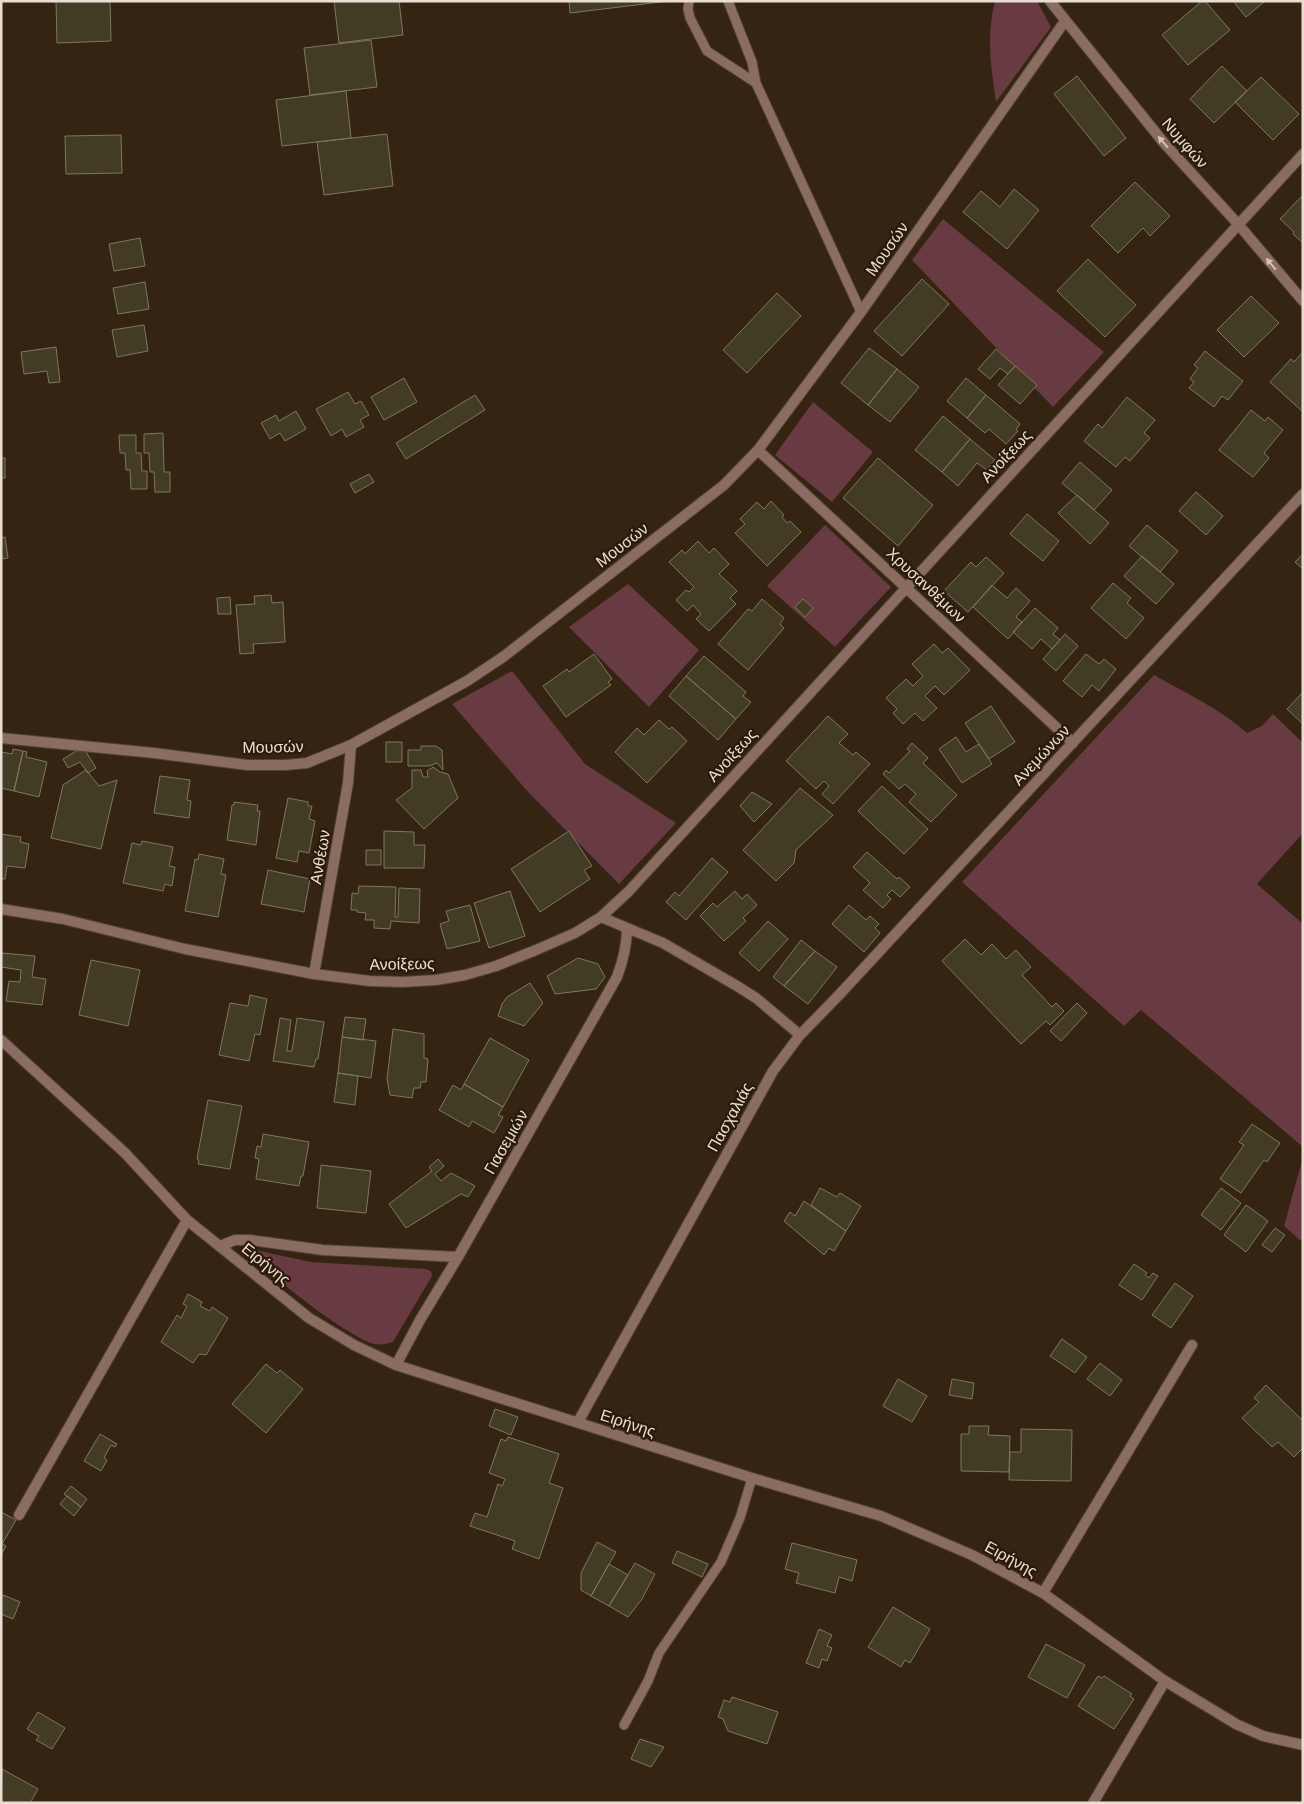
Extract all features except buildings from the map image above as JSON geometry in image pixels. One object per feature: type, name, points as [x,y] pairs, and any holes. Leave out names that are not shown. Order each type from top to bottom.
[{"type":"street","name":"Νυμφών","points":[[1050,1],[1064,21],[1164,143],[1238,224],[1303,301]]},
{"type":"street","name":"Μουσών","points":[[1,738],[247,765],[307,763],[351,745],[467,681],[503,657],[724,484],[758,450],[861,312],[1064,21]]},
{"type":"street","name":"Ανοίξεως","points":[[1,909],[63,919],[185,949],[314,974],[370,981],[436,980],[465,975],[496,966],[575,933],[601,917],[630,891],[1303,154]]},
{"type":"street","name":"Χρυσανθέμων","points":[[758,450],[1073,743]]},
{"type":"street","name":"Ανεμώνων","points":[[800,1035],[1303,494]]},
{"type":"street","name":"Ανθέων","points":[[314,974],[348,783],[351,745]]},
{"type":"street","points":[[601,917],[663,943],[737,986],[756,998],[800,1035]]},
{"type":"street","name":"Γιασεμιών","points":[[396,1365],[420,1320],[618,977],[626,950],[627,928]]},
{"type":"street","name":"Πασχαλιάς","points":[[578,1422],[773,1071],[800,1035]]},
{"type":"street","name":"Ειρήνης","points":[[1,1040],[125,1153],[188,1220],[314,1321],[349,1342],[396,1365],[752,1478],[880,1516],[972,1555],[1043,1594],[1165,1681],[1243,1728],[1263,1736],[1303,1745]]},
{"type":"street","points":[[19,1514],[188,1220]]},
{"type":"street","points":[[220,1246],[242,1239],[331,1250],[458,1257]]},
{"type":"street","points":[[1043,1594],[1192,1345]]},
{"type":"street","points":[[1093,1803],[1165,1681]]},
{"type":"lane","points":[[688,1],[690,18],[708,51],[756,83]]},
{"type":"lane","points":[[728,1],[752,62],[756,83],[861,312]]},
{"type":"lane","points":[[624,1725],[648,1681],[659,1653],[720,1562],[740,1518],[752,1478]]},
{"type":"shaded area","points":[[995,1],[1037,1],[1051,27],[996,102],[990,39]]},
{"type":"shaded area","points":[[943,219],[1104,352],[1053,407],[912,260]]},
{"type":"shaded area","points":[[813,402],[873,452],[832,502],[775,455]]},
{"type":"shaded area","points":[[825,525],[891,587],[835,647],[767,586]]},
{"type":"shaded area","points":[[628,584],[699,650],[649,707],[569,627]]},
{"type":"shaded area","points":[[512,671],[585,764],[676,823],[619,884],[529,793],[452,704]]},
{"type":"shaded area","points":[[1154,675],[1214,709],[1247,733],[1262,726],[1273,714],[1303,743],[1303,833],[1257,884],[1303,924],[1303,1147],[1141,1010],[1124,1026],[962,882]]},
{"type":"shaded area","points":[[1303,1157],[1303,1238],[1301,1241],[1284,1226]]},
{"type":"shaded area","points":[[255,1250],[311,1262],[425,1269],[431,1271],[432,1276],[393,1342],[374,1344],[362,1339],[327,1317],[289,1289],[259,1262],[251,1251]]}]
